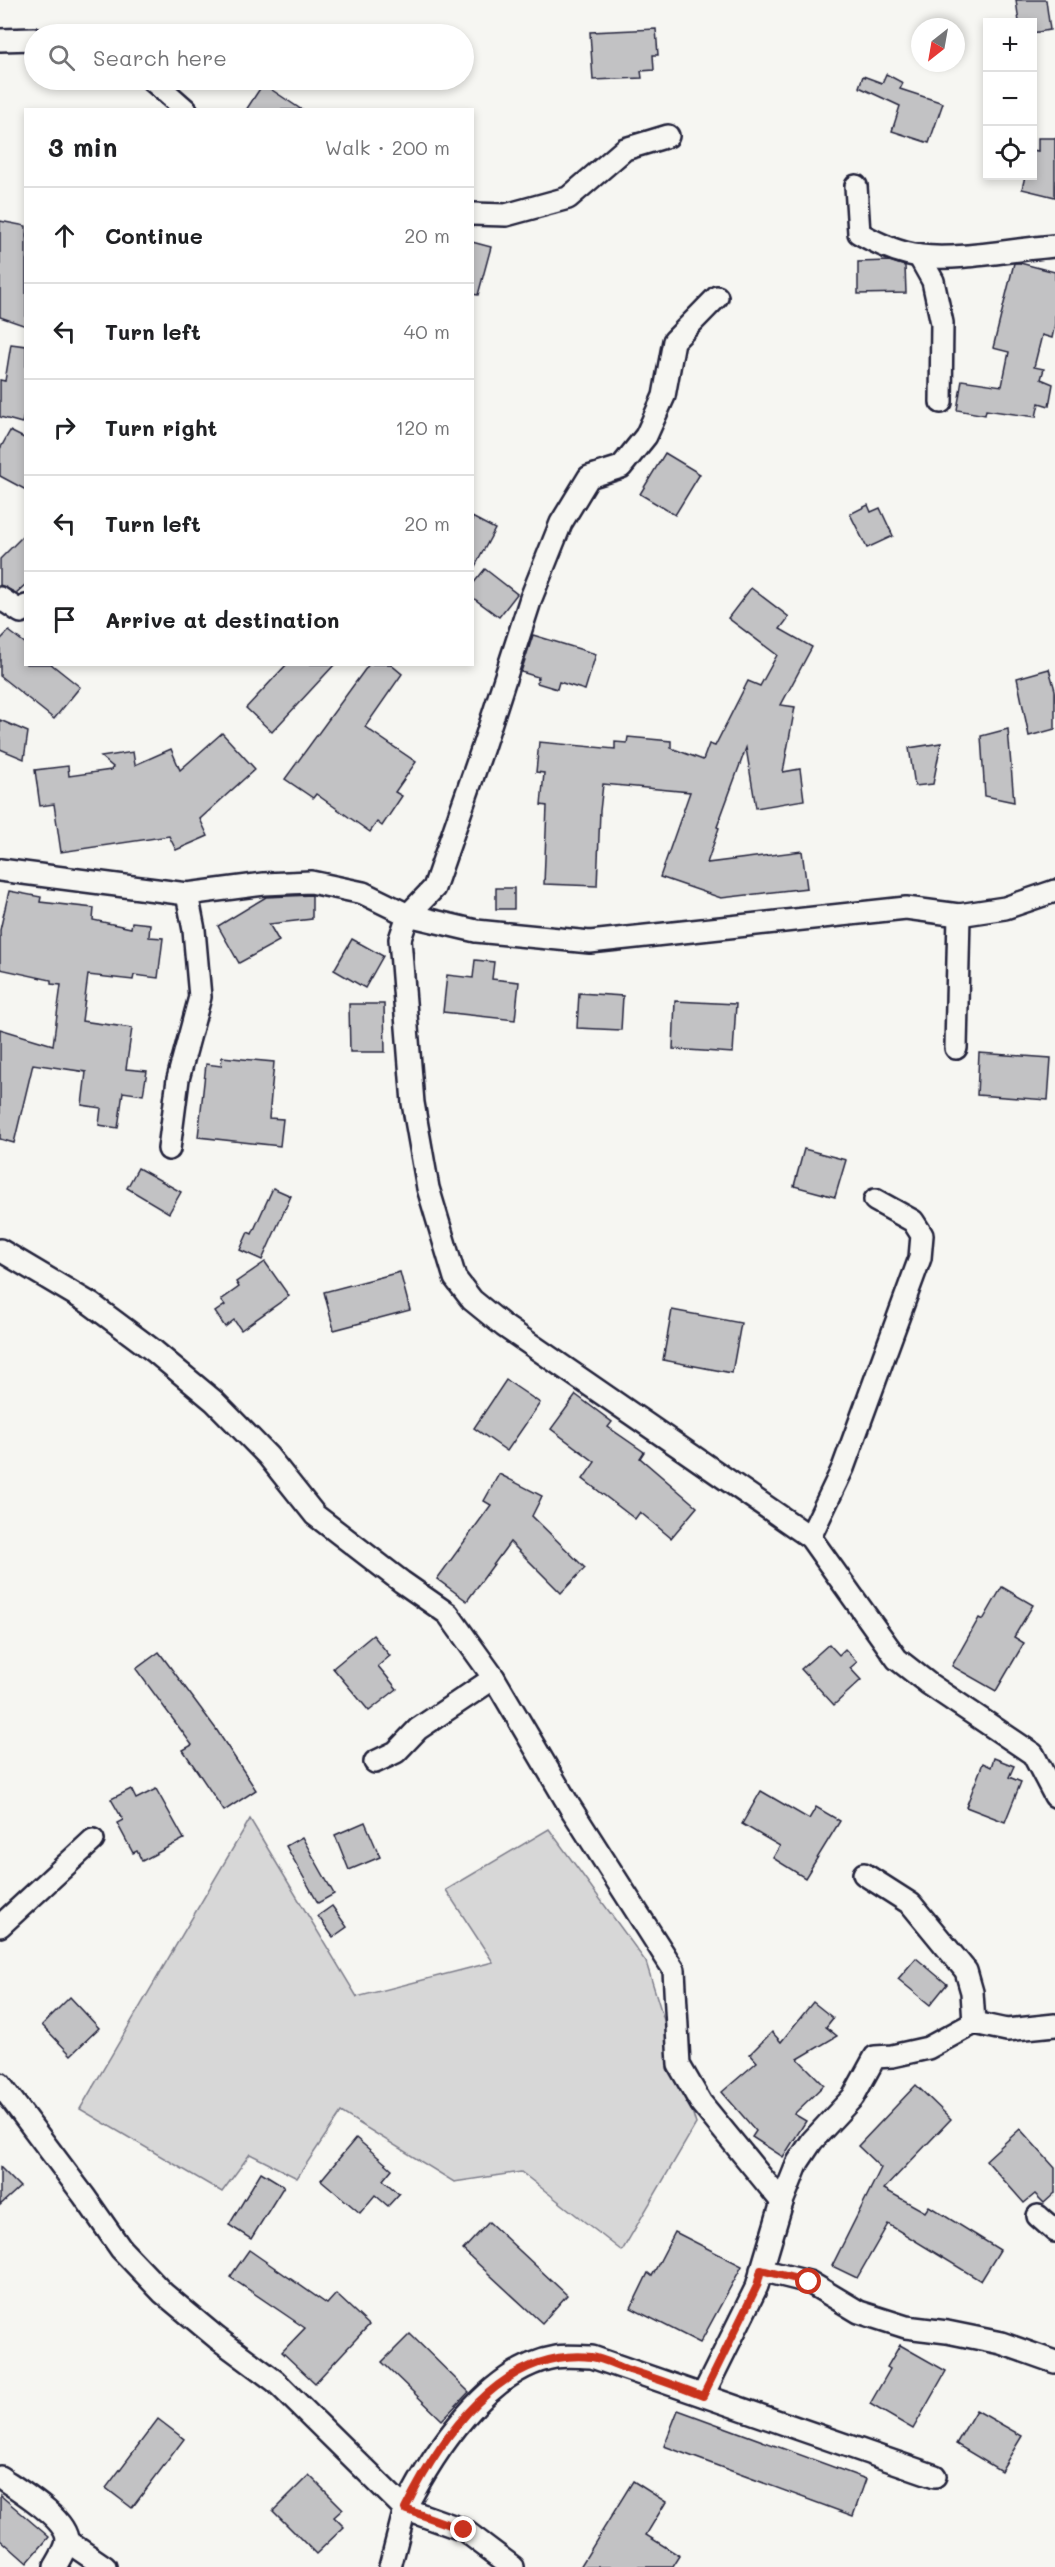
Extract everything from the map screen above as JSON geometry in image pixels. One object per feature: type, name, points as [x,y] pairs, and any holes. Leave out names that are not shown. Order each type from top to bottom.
[{"type":"street","points":[[0,40],[24,39]]},
{"type":"street","points":[[163,90],[184,108]]},
{"type":"street","points":[[474,214],[506,214],[568,198],[625,149],[668,136]]},
{"type":"street","points":[[856,186],[859,233],[880,246],[920,256],[961,256],[1055,246]]},
{"type":"street","points":[[920,256],[933,281],[942,323],[940,402]]},
{"type":"street","points":[[717,297],[674,341],[664,396],[646,436],[621,467],[589,477],[561,523],[531,598],[434,888],[408,915],[400,939],[413,1103],[428,1188],[455,1278],[472,1300],[504,1326],[810,1537],[897,1659],[928,1684],[1033,1754],[1055,1796]]},
{"type":"street","points":[[0,598],[21,612],[24,608]]},
{"type":"street","points":[[0,870],[187,894],[264,884],[311,882],[363,893],[408,915],[476,931],[590,942],[906,908],[959,915],[1005,908],[1055,891]]},
{"type":"street","points":[[169,1149],[178,1079],[200,997],[194,930],[187,894]]},
{"type":"street","points":[[956,1048],[959,915]]},
{"type":"street","points":[[810,1537],[843,1468],[920,1258],[922,1235],[913,1221],[875,1200]]},
{"type":"street","points":[[0,1250],[90,1304],[154,1351],[214,1401],[268,1456],[315,1515],[448,1614],[494,1678],[570,1807],[674,1970],[679,2065],[701,2103],[782,2202]]},
{"type":"street","points":[[375,1762],[396,1752],[418,1730],[494,1678]]},
{"type":"street","points":[[0,1926],[93,1840]]},
{"type":"street","points":[[864,1874],[911,1904],[966,1971],[972,1992],[974,2023]]},
{"type":"street","points":[[703,2396],[757,2286],[782,2202],[798,2162],[812,2141],[853,2097],[875,2057],[892,2056],[928,2048],[974,2023],[1007,2030],[1055,2025]]},
{"type":"street","points":[[0,2084],[121,2248],[163,2293],[275,2381],[405,2509],[464,2530],[513,2567]]},
{"type":"street","points":[[1038,2216],[1055,2231]]},
{"type":"street","points":[[761,2270],[809,2282],[859,2312],[906,2327],[947,2332],[1001,2343],[1055,2362]]},
{"type":"street","points":[[390,2567],[405,2509],[419,2482],[458,2426],[493,2387],[521,2370],[555,2357],[592,2357],[935,2476]]},
{"type":"street","points":[[0,2477],[55,2518],[64,2529],[67,2541],[55,2567]]},
{"type":"street","points":[[67,2541],[105,2567]]},
{"type":"shaded area","points":[[250,1819],[357,1997],[493,1962],[446,1890],[549,1829],[646,1962],[696,2124],[622,2251],[521,2172],[454,2182],[341,2112],[297,2178],[250,2154],[222,2192],[80,2109]]},
{"type":"building","points":[[1016,0],[1046,0],[1050,30],[1037,32],[1037,18],[1018,18]]},
{"type":"building","points":[[656,29],[658,55],[653,55],[654,70],[641,71],[642,78],[593,80],[590,32]]},
{"type":"building","points":[[886,74],[903,83],[900,89],[943,103],[929,143],[892,131],[900,106],[859,87],[863,76],[882,83]]},
{"type":"building","points":[[259,90],[272,90],[299,108],[247,108]]},
{"type":"building","points":[[1038,138],[1055,138],[1055,197],[1022,189],[1024,180],[1037,180]]},
{"type":"building","points":[[0,221],[24,226],[24,325],[0,317]]},
{"type":"building","points":[[474,243],[491,247],[478,295],[474,294]]},
{"type":"building","points":[[889,261],[905,266],[906,293],[858,294],[858,262]]},
{"type":"building","points":[[1014,263],[1055,272],[1055,324],[1052,338],[1042,335],[1034,367],[1044,369],[1041,379],[1053,384],[1049,406],[1039,403],[1036,417],[986,410],[985,415],[957,410],[962,380],[1002,386],[1009,352],[993,348]]},
{"type":"building","points":[[11,344],[24,346],[22,423],[0,417],[0,380],[5,381]]},
{"type":"building","points":[[10,431],[24,438],[24,489],[0,476],[0,449]]},
{"type":"building","points":[[665,453],[700,474],[675,515],[640,494]]},
{"type":"building","points":[[868,505],[871,512],[880,508],[893,536],[867,548],[850,514]]},
{"type":"building","points":[[474,518],[495,529],[474,568]]},
{"type":"building","points":[[24,535],[24,586],[16,593],[0,585],[0,559]]},
{"type":"building","points":[[485,569],[517,594],[499,617],[474,598],[474,583]]},
{"type":"building","points":[[751,588],[789,617],[780,629],[812,647],[781,705],[795,707],[783,772],[800,769],[804,800],[756,808],[746,748],[717,827],[719,828],[707,863],[802,851],[807,888],[721,898],[660,877],[690,792],[603,784],[597,886],[544,884],[547,806],[541,805],[544,773],[536,772],[539,742],[615,749],[615,742],[627,743],[628,737],[671,741],[671,748],[703,760],[709,744],[715,746],[748,681],[760,686],[777,655],[728,618]]},
{"type":"building","points":[[9,631],[24,642],[24,666],[54,666],[80,687],[54,719],[0,676],[0,640]]},
{"type":"building","points":[[533,635],[596,654],[585,690],[559,682],[557,689],[537,683],[538,677],[521,672]]},
{"type":"building","points":[[285,666],[333,666],[272,732],[246,708]]},
{"type":"building","points":[[368,666],[392,666],[402,674],[365,727],[416,762],[395,792],[402,796],[382,826],[377,822],[370,832],[316,794],[313,798],[285,779]]},
{"type":"building","points":[[1049,669],[1055,690],[1055,729],[1029,736],[1017,678]]},
{"type":"building","points":[[0,720],[28,732],[24,759],[0,749]]},
{"type":"building","points":[[1008,729],[1014,802],[985,796],[981,736]]},
{"type":"building","points":[[222,733],[255,769],[200,819],[208,836],[176,850],[169,836],[61,852],[54,804],[40,806],[35,770],[68,766],[69,776],[111,770],[113,767],[101,757],[133,752],[135,765],[171,749],[180,770]]},
{"type":"building","points":[[941,743],[933,784],[915,786],[909,748]]},
{"type":"building","points":[[496,888],[514,888],[514,909],[496,909]]},
{"type":"building","points":[[9,891],[41,897],[40,902],[94,908],[93,920],[131,928],[132,922],[150,924],[149,937],[163,938],[158,978],[134,975],[133,980],[88,975],[82,1021],[132,1028],[126,1069],[147,1071],[143,1095],[123,1092],[118,1128],[99,1125],[101,1108],[82,1105],[86,1072],[33,1064],[14,1143],[0,1139],[0,1029],[53,1045],[61,985],[51,984],[51,980],[0,969],[0,930]]},
{"type":"building","points":[[312,895],[312,919],[269,924],[279,941],[239,963],[218,926],[266,897]]},
{"type":"building","points":[[352,939],[383,956],[365,988],[334,970]]},
{"type":"building","points":[[475,960],[494,962],[492,979],[519,982],[515,1020],[443,1012],[447,975],[473,978]]},
{"type":"building","points":[[579,993],[623,996],[621,1030],[577,1028]]},
{"type":"building","points":[[675,1001],[736,1004],[733,1053],[673,1049]]},
{"type":"building","points":[[349,1004],[384,1004],[385,1052],[350,1052]]},
{"type":"building","points":[[979,1053],[1051,1058],[1048,1100],[977,1095]]},
{"type":"building","points":[[222,1057],[274,1062],[269,1118],[283,1119],[280,1146],[198,1137],[206,1064],[221,1066]]},
{"type":"building","points":[[804,1149],[846,1160],[835,1197],[794,1186]]},
{"type":"building","points":[[138,1168],[181,1192],[169,1213],[127,1188]]},
{"type":"building","points":[[273,1188],[291,1196],[262,1260],[240,1250],[248,1232],[252,1234]]},
{"type":"building","points":[[265,1262],[289,1296],[241,1330],[234,1320],[225,1327],[215,1312],[225,1305],[221,1300],[239,1287],[236,1282]]},
{"type":"building","points":[[400,1272],[410,1310],[334,1330],[324,1292]]},
{"type":"building","points":[[672,1310],[741,1323],[732,1373],[663,1360]]},
{"type":"building","points":[[506,1380],[540,1403],[507,1451],[474,1428]]},
{"type":"building","points":[[576,1395],[612,1422],[608,1427],[644,1452],[640,1458],[697,1507],[671,1538],[640,1512],[635,1519],[583,1479],[595,1462],[551,1429]]},
{"type":"building","points":[[499,1474],[542,1496],[532,1516],[585,1568],[561,1593],[510,1542],[467,1601],[437,1579],[491,1505],[484,1501]]},
{"type":"building","points":[[1002,1587],[1033,1605],[1014,1637],[1024,1643],[996,1691],[952,1666],[979,1618],[983,1620]]},
{"type":"building","points":[[373,1635],[390,1656],[378,1666],[397,1689],[369,1711],[333,1668]]},
{"type":"building","points":[[829,1644],[839,1655],[845,1649],[857,1662],[850,1668],[861,1680],[834,1705],[801,1669]]},
{"type":"building","points":[[159,1652],[216,1729],[256,1790],[224,1811],[183,1750],[192,1745],[136,1669]]},
{"type":"building","points":[[994,1758],[1014,1766],[1009,1777],[1021,1782],[1005,1822],[966,1807],[983,1763],[991,1767]]},
{"type":"building","points":[[131,1789],[136,1799],[156,1789],[184,1839],[142,1861],[137,1851],[133,1853],[117,1823],[123,1820],[111,1799]]},
{"type":"building","points":[[761,1791],[809,1819],[816,1807],[840,1821],[805,1878],[773,1858],[780,1846],[742,1824]]},
{"type":"building","points":[[365,1822],[380,1857],[349,1870],[335,1835]]},
{"type":"building","points":[[302,1837],[334,1894],[318,1903],[286,1846]]},
{"type":"building","points":[[332,1906],[347,1927],[333,1937],[318,1916]]},
{"type":"building","points":[[916,1958],[947,1984],[930,2005],[898,1979]]},
{"type":"building","points":[[70,1997],[99,2028],[71,2055],[42,2025]]},
{"type":"building","points":[[813,2002],[833,2018],[826,2027],[837,2036],[798,2059],[824,2085],[794,2114],[806,2121],[783,2157],[752,2137],[756,2131],[722,2092],[757,2062],[750,2054],[772,2032],[781,2042]]},
{"type":"building","points":[[916,2085],[951,2119],[884,2189],[925,2212],[929,2206],[1000,2250],[981,2281],[888,2224],[857,2278],[832,2266],[881,2168],[858,2146]]},
{"type":"building","points":[[1020,2129],[1055,2168],[1055,2193],[1044,2203],[1035,2194],[1024,2203],[986,2160]]},
{"type":"building","points":[[356,2138],[392,2169],[383,2180],[399,2194],[388,2206],[375,2195],[360,2213],[321,2180]]},
{"type":"building","points":[[0,2167],[20,2187],[0,2205]]},
{"type":"building","points":[[261,2172],[284,2186],[251,2239],[229,2225]]},
{"type":"building","points":[[489,2222],[567,2295],[542,2323],[463,2250]]},
{"type":"building","points":[[675,2232],[742,2266],[700,2343],[631,2308],[648,2273],[652,2276]]},
{"type":"building","points":[[249,2250],[327,2304],[336,2294],[369,2325],[315,2383],[282,2352],[305,2328],[230,2277]]},
{"type":"building","points":[[410,2334],[469,2392],[442,2420],[382,2362]]},
{"type":"building","points":[[900,2345],[946,2371],[913,2429],[870,2404],[890,2369],[887,2367]]},
{"type":"building","points":[[678,2410],[866,2479],[853,2516],[664,2446]]},
{"type":"building","points":[[976,2410],[1022,2436],[1001,2471],[956,2444]]},
{"type":"building","points":[[158,2419],[184,2439],[132,2508],[106,2488]]},
{"type":"building","points":[[309,2475],[343,2509],[334,2517],[344,2527],[316,2554],[273,2511]]},
{"type":"building","points":[[633,2481],[666,2502],[646,2535],[680,2556],[673,2567],[580,2567]]},
{"type":"building","points":[[0,2495],[49,2537],[27,2563],[0,2539]]},
{"type":"route","points":[[464,2530],[405,2509],[419,2482],[458,2426],[493,2387],[521,2370],[555,2357],[592,2357],[703,2396],[757,2286],[761,2270],[809,2282]]}]
